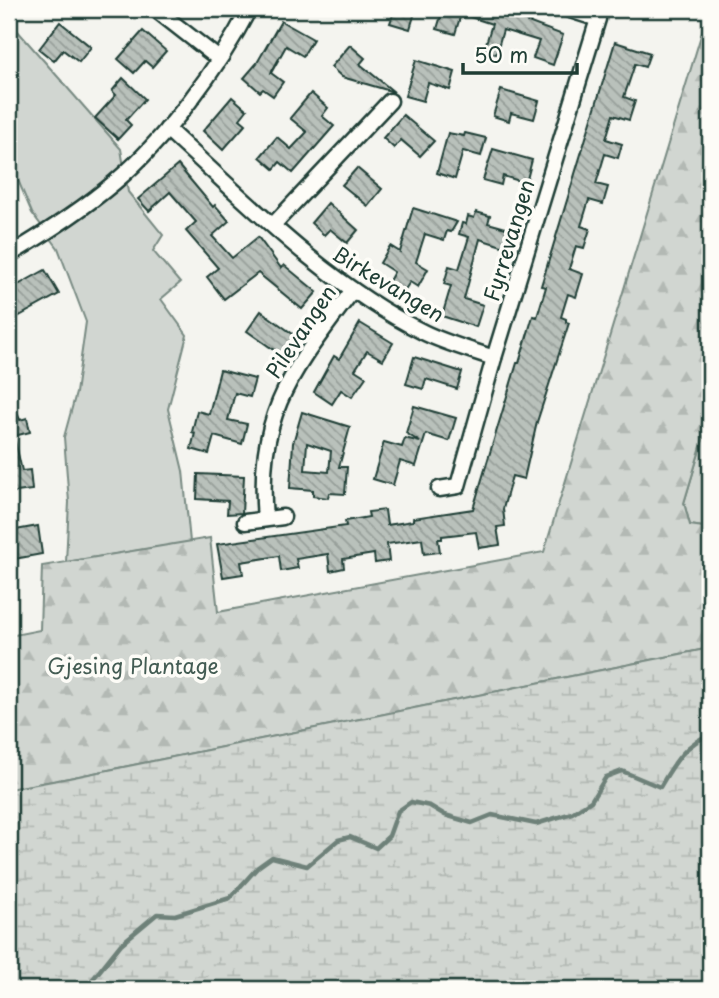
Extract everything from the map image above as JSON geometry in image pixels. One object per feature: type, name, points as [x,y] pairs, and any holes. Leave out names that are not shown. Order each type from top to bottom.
[{"type":"street","points":[[155,9],[219,59]]},
{"type":"street","points":[[9,255],[55,228],[116,181],[167,129],[219,59],[249,9]]},
{"type":"street","name":"Fyrrevangen","points":[[439,489],[458,486],[494,358],[598,19],[567,9]]},
{"type":"street","points":[[272,225],[390,101]]},
{"type":"street","name":"Birkevangen","points":[[167,129],[311,259],[353,290],[424,333],[494,358]]},
{"type":"street","name":"Pilevangen","points":[[265,519],[262,484],[273,415],[287,383],[306,353],[353,290]]},
{"type":"street","points":[[245,522],[283,517]]},
{"type":"green space","name":"Gjesing Plantage","points":[[709,9],[710,416],[684,503],[690,525],[710,528],[710,648],[9,789],[9,636],[40,630],[42,566],[210,538],[218,612],[544,552]]},
{"type":"green space","points":[[9,21],[121,149],[128,192],[163,235],[153,251],[180,283],[161,299],[187,335],[168,409],[183,471],[190,542],[66,562],[69,502],[64,437],[76,393],[86,322],[58,248],[32,213],[9,159]]},
{"type":"green space","points":[[710,416],[710,528],[690,525],[684,503]]},
{"type":"green space","points":[[710,648],[710,989],[9,989],[9,789]]},
{"type":"building","points":[[395,9],[416,9],[410,29],[390,23]]},
{"type":"building","points":[[443,9],[493,9],[563,35],[553,65],[533,58],[539,41],[503,30],[496,54],[484,50],[492,24],[461,14],[455,34],[437,29]]},
{"type":"building","points":[[281,21],[313,39],[303,56],[286,46],[271,73],[283,82],[273,96],[263,89],[260,92],[244,78],[257,63]]},
{"type":"building","points":[[60,22],[91,47],[79,62],[63,50],[54,61],[39,49]]},
{"type":"building","points":[[143,31],[166,51],[152,67],[145,61],[134,73],[118,59]]},
{"type":"building","points":[[615,42],[650,53],[645,67],[635,64],[624,97],[635,101],[629,120],[613,115],[606,139],[622,144],[618,158],[605,154],[596,184],[608,187],[603,204],[589,200],[581,226],[590,229],[584,248],[576,246],[569,269],[583,274],[576,297],[568,294],[561,317],[569,323],[537,422],[524,479],[512,476],[503,509],[505,526],[497,527],[500,545],[479,548],[476,532],[442,536],[442,539],[438,539],[440,552],[424,554],[422,539],[387,544],[389,561],[375,563],[374,554],[343,559],[344,568],[330,571],[328,554],[296,559],[298,568],[281,571],[279,556],[241,562],[243,574],[223,577],[217,544],[346,526],[345,521],[369,517],[368,512],[385,510],[387,525],[413,521],[413,518],[473,509],[517,363],[533,316],[537,317],[546,287],[541,286]]},
{"type":"building","points":[[350,45],[365,58],[360,64],[394,92],[342,77],[331,67]]},
{"type":"building","points":[[416,60],[455,72],[450,90],[428,83],[423,101],[405,96]]},
{"type":"building","points":[[123,78],[145,99],[126,120],[131,125],[118,139],[95,118],[116,95],[112,91]]},
{"type":"building","points":[[501,90],[539,101],[534,119],[511,113],[509,121],[493,116]]},
{"type":"building","points":[[311,93],[328,108],[322,116],[334,126],[293,173],[280,162],[274,169],[260,157],[277,137],[291,149],[307,132],[290,118]]},
{"type":"building","points":[[232,97],[247,110],[240,119],[246,124],[223,150],[203,131]]},
{"type":"building","points":[[403,115],[434,141],[420,156],[401,140],[394,148],[383,138]]},
{"type":"building","points":[[448,133],[464,136],[465,133],[486,138],[481,156],[463,151],[455,179],[437,173]]},
{"type":"building","points":[[493,149],[532,160],[526,183],[503,176],[501,185],[483,180]]},
{"type":"building","points":[[178,165],[213,207],[215,205],[229,221],[212,236],[232,258],[258,237],[281,268],[284,265],[317,292],[302,309],[258,273],[224,299],[207,277],[218,268],[186,231],[196,222],[170,192],[149,211],[138,199]]},
{"type":"building","points":[[357,168],[382,189],[368,206],[342,185]]},
{"type":"building","points":[[328,203],[358,230],[347,243],[330,229],[324,235],[311,223]]},
{"type":"building","points":[[413,208],[457,222],[451,232],[447,231],[444,240],[425,234],[416,262],[428,269],[418,287],[410,282],[400,297],[385,288],[394,272],[380,263],[390,246],[400,252]]},
{"type":"building","points":[[476,212],[490,216],[488,223],[513,230],[508,248],[480,239],[464,299],[483,305],[476,327],[442,316],[451,286],[444,284],[449,266],[459,269],[469,237],[459,234],[462,223],[466,224],[468,216],[474,218]]},
{"type":"building","points":[[45,270],[59,294],[14,319],[9,310],[9,290]]},
{"type":"building","points":[[261,311],[297,337],[284,357],[247,331]]},
{"type":"building","points":[[360,323],[393,343],[383,360],[367,351],[355,370],[366,377],[352,397],[341,390],[332,404],[314,392],[334,356],[339,359]]},
{"type":"building","points":[[414,357],[462,372],[457,389],[426,379],[423,389],[406,384]]},
{"type":"building","points":[[220,370],[255,379],[250,397],[235,393],[228,420],[247,424],[242,444],[214,436],[209,454],[191,449],[195,433],[192,432],[197,411],[209,414]]},
{"type":"building","points":[[9,394],[20,420],[27,418],[30,432],[14,436],[22,471],[30,470],[32,490],[9,493]]},
{"type":"building","points":[[414,406],[456,418],[449,441],[426,434],[416,466],[400,461],[393,485],[373,479],[384,442],[402,447],[405,438],[420,442],[406,433]]},
{"type":"building","points":[[302,412],[350,427],[339,467],[347,467],[345,494],[329,493],[328,498],[313,496],[313,490],[290,488],[293,443]],"holes":[[[307,443],[331,451],[329,472],[305,470]]]},
{"type":"building","points":[[198,474],[244,476],[242,513],[227,514],[228,501],[197,499]]},
{"type":"building","points":[[38,526],[42,554],[14,559],[10,531]]},
{"type":"waterway","points":[[85,989],[121,944],[157,914],[175,915],[230,898],[258,867],[272,857],[307,866],[338,840],[350,837],[376,848],[389,836],[398,811],[411,802],[430,806],[445,815],[472,823],[492,815],[536,824],[572,813],[591,801],[606,777],[622,771],[660,787],[687,749],[710,735]]}]
